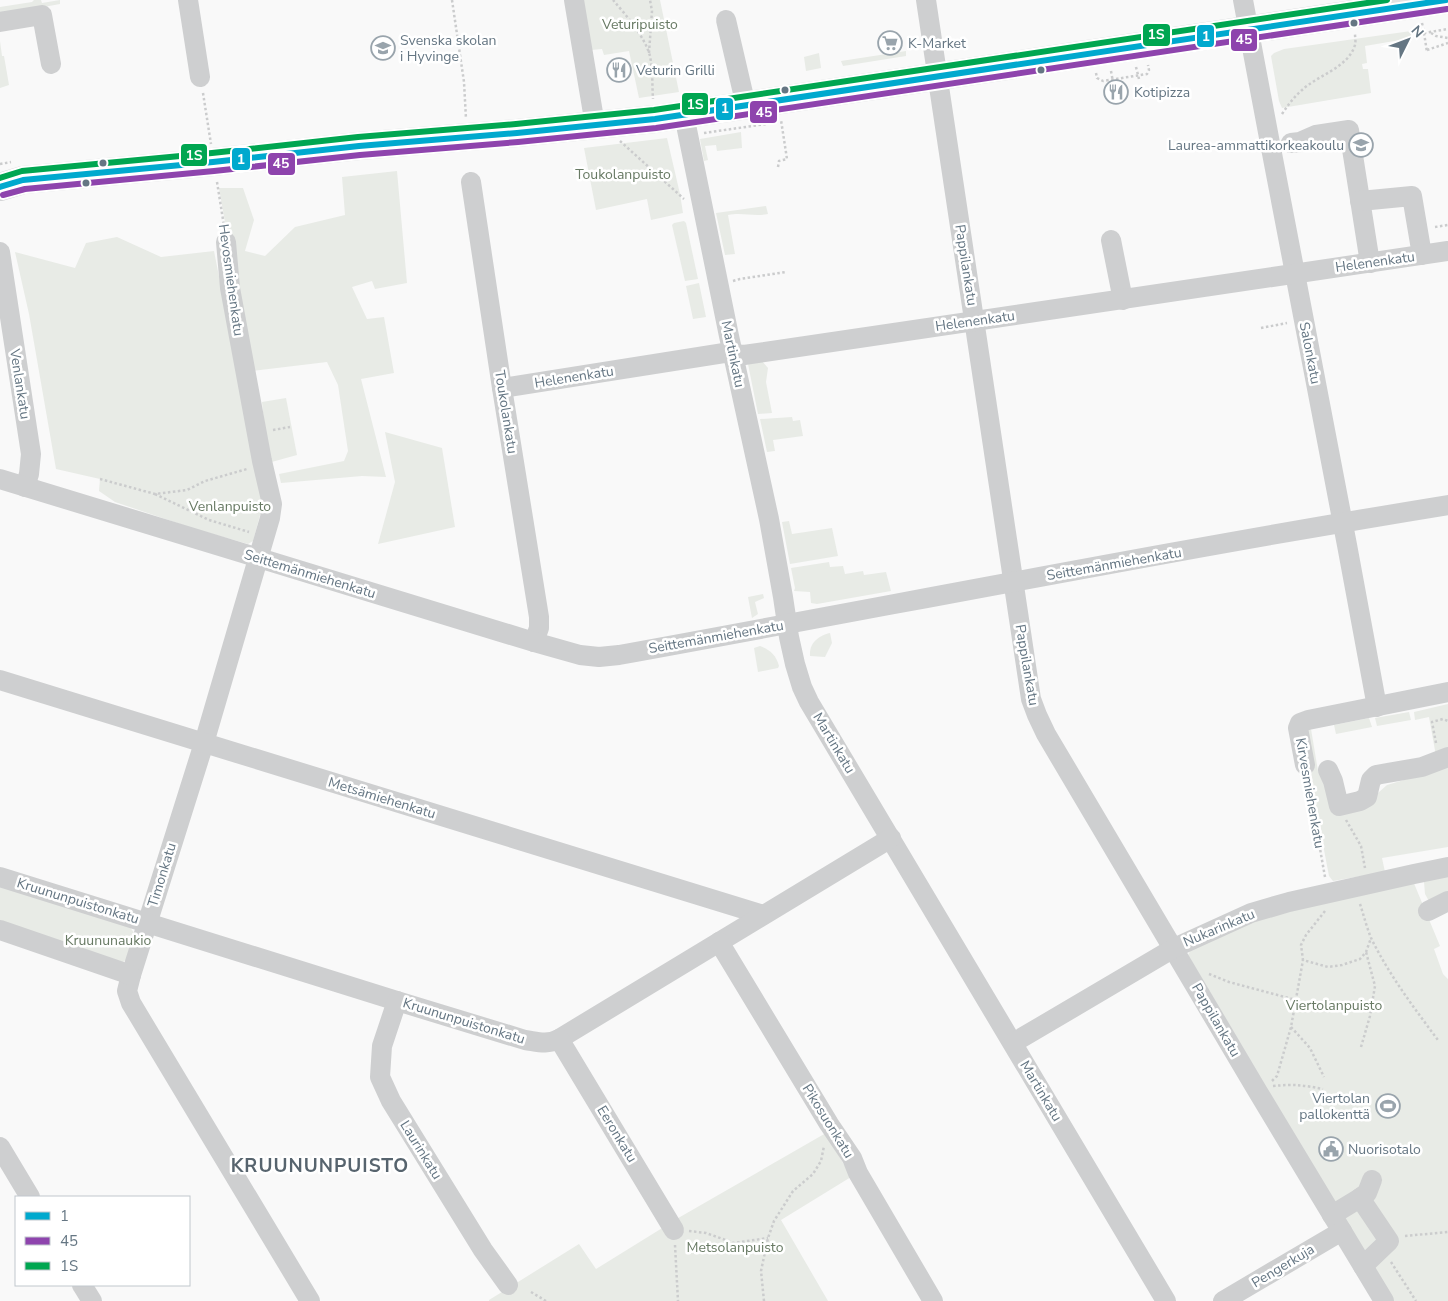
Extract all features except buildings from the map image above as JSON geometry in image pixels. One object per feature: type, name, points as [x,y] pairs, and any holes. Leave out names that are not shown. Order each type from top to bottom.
[{"type":"main road","points":[[0,187],[12,178],[213,162],[684,115],[1446,0]]},
{"type":"street","points":[[188,0],[200,77]]},
{"type":"street","points":[[574,0],[595,125]]},
{"type":"street","name":"Pappilankatu","points":[[926,0],[1013,582],[1031,699],[1036,715],[1384,1301]]},
{"type":"street","name":"Salonkatu","points":[[1243,0],[1377,707]]},
{"type":"street","points":[[0,22],[42,15],[51,64]]},
{"type":"street","points":[[726,20],[746,106]]},
{"type":"street","name":"Martinkatu","points":[[684,115],[769,519],[795,664],[809,702],[1166,1301]]},
{"type":"street","points":[[1291,144],[1316,135],[1349,130],[1370,263]]},
{"type":"street","name":"Toukolankatu","points":[[471,182],[539,617],[534,642]]},
{"type":"street","points":[[1360,201],[1412,196],[1422,255]]},
{"type":"street","points":[[1111,240],[1123,300]]},
{"type":"street","name":"Hevosmiehenkatu","points":[[226,242],[230,288],[272,504],[259,558]]},
{"type":"street","name":"Helenenkatu","points":[[502,388],[724,353],[744,356],[1448,251]]},
{"type":"street","name":"Venlankatu","points":[[0,252],[31,454],[29,474],[25,486]]},
{"type":"street","name":"Seittemänmiehenkatu","points":[[0,479],[534,642],[580,655],[599,657],[1448,505]]},
{"type":"street","name":"Timonkatu","points":[[259,558],[204,743],[130,975],[128,991],[131,1003],[310,1301]]},
{"type":"street","name":"Metsämiehenkatu","points":[[0,680],[764,915]]},
{"type":"street","name":"Kirvesmiehenkatu","points":[[1305,765],[1298,728],[1300,723],[1448,692]]},
{"type":"street","points":[[1328,770],[1333,782],[1338,806],[1360,801],[1367,797],[1371,780],[1376,776],[1444,759]]},
{"type":"street","name":"Kruununpuistonkatu","points":[[0,877],[397,1001],[525,1040],[542,1043],[560,1038],[891,838]]},
{"type":"street","name":"Nukarinkatu","points":[[1012,1043],[1174,948],[1251,913],[1269,907],[1448,867]]},
{"type":"street","points":[[1428,911],[1448,901]]},
{"type":"street","points":[[0,930],[130,975]]},
{"type":"street","name":"Pikosuonkatu","points":[[720,942],[829,1124],[852,1158],[858,1173],[934,1301]]},
{"type":"street","name":"Laurinkatu","points":[[397,1001],[382,1046],[380,1077],[396,1110],[482,1250],[508,1285]]},
{"type":"street","name":"Eeronkatu","points":[[560,1038],[674,1230]]},
{"type":"street","points":[[0,1147],[29,1196]]},
{"type":"street","points":[[1364,1266],[1385,1244],[1360,1198],[1367,1193],[1372,1180]]},
{"type":"street","name":"Pengerkuja","points":[[1223,1301],[1337,1223],[1360,1198]]},
{"type":"street","points":[[83,1286],[92,1301]]},
{"type":"path","points":[[452,0],[464,82],[466,121]]},
{"type":"path","points":[[613,0],[636,30],[649,54]]},
{"type":"path","points":[[650,0],[652,11],[649,54],[653,78],[653,100]]},
{"type":"path","points":[[1422,23],[1427,51],[1448,43]]},
{"type":"path","points":[[1424,33],[1448,30]]},
{"type":"path","points":[[1429,32],[1436,36],[1448,38]]},
{"type":"path","points":[[1280,117],[1302,90],[1317,78],[1340,65],[1356,44],[1355,34]]},
{"type":"path","points":[[1096,73],[1099,80],[1113,81],[1138,77],[1148,72],[1148,65]]},
{"type":"path","points":[[1136,67],[1138,77]]},
{"type":"path","points":[[1111,71],[1113,81]]},
{"type":"path","name":"Hevosmiehenkatu","points":[[200,77],[226,242]]},
{"type":"path","points":[[778,167],[779,161],[788,159],[781,120]]},
{"type":"path","points":[[616,138],[685,200]]},
{"type":"path","points":[[738,280],[786,272]]},
{"type":"path","points":[[1261,328],[1294,322]]},
{"type":"path","points":[[155,494],[187,490],[205,481],[263,464]]},
{"type":"path","points":[[100,479],[155,494],[209,520],[265,537]]},
{"type":"path","points":[[1444,759],[1432,722],[1443,719],[1448,721]]},
{"type":"path","name":"Kirvesmiehenkatu","points":[[1305,765],[1328,894]]},
{"type":"path","points":[[1338,806],[1361,846],[1361,886],[1371,938],[1405,996],[1438,1040]]},
{"type":"path","points":[[1323,1089],[1298,1084],[1268,1086],[1277,1076],[1291,1027],[1303,960],[1301,945],[1306,935],[1328,908],[1330,901],[1328,894]]},
{"type":"path","points":[[1303,960],[1328,967],[1342,966],[1360,959],[1366,952],[1371,938]]},
{"type":"path","points":[[1361,1047],[1370,1016],[1375,986],[1366,952]]},
{"type":"path","points":[[1206,973],[1229,982],[1296,1000]]},
{"type":"path","points":[[1291,1027],[1310,1048],[1324,1077]]},
{"type":"path","points":[[764,1301],[761,1271],[768,1238],[774,1221],[793,1191],[813,1174],[820,1161],[829,1124]]},
{"type":"path","points":[[678,1301],[674,1230],[706,1233],[734,1243],[768,1238]]},
{"type":"path","points":[[1416,1301],[1385,1244],[1409,1235],[1448,1232]]},
{"type":"path","points":[[532,1292],[546,1301]]},
{"type":"green space","points":[[34,0],[41,0],[42,3],[60,0],[60,4],[0,15],[0,7],[32,2]]},
{"type":"green space","name":"Veturipuisto","points":[[582,0],[660,0],[679,92],[639,98],[629,51],[604,55],[602,49],[591,50]]},
{"type":"green space","points":[[1411,31],[1412,38],[1365,46],[1367,63],[1362,64],[1363,69],[1368,69],[1371,93],[1282,108],[1271,56],[1274,53],[1284,49]]},
{"type":"green space","points":[[0,41],[9,85],[0,88]]},
{"type":"green space","points":[[906,51],[906,56],[843,66],[841,61]]},
{"type":"green space","points":[[819,53],[821,68],[806,71],[804,57]]},
{"type":"green space","points":[[741,132],[742,148],[717,151],[716,145],[705,146],[708,160],[704,161],[700,139]]},
{"type":"green space","name":"Toukolanpuisto","points":[[667,138],[683,213],[651,220],[647,199],[596,210],[584,148]]},
{"type":"green space","points":[[397,171],[407,283],[375,289],[372,281],[352,287],[367,319],[384,317],[394,373],[361,379],[386,477],[362,476],[281,483],[279,474],[344,461],[348,451],[338,385],[327,362],[251,371],[219,188],[243,188],[254,220],[245,251],[265,256],[295,227],[345,215],[342,177]]},
{"type":"green space","points":[[766,206],[768,214],[728,215],[735,254],[725,255],[716,213]]},
{"type":"green space","points":[[684,221],[698,279],[685,281],[672,225]]},
{"type":"green space","name":"Venlanpuisto","points":[[117,237],[161,257],[214,251],[262,497],[262,508],[253,541],[248,544],[195,529],[115,502],[99,491],[100,479],[56,469],[29,314],[15,252],[75,268],[86,243]]},
{"type":"green space","points":[[699,283],[706,317],[693,319],[686,286]]},
{"type":"green space","points":[[762,361],[768,368],[766,382],[772,413],[758,414],[748,364]]},
{"type":"green space","points":[[286,398],[297,455],[268,463],[262,402]]},
{"type":"green space","points":[[792,417],[793,421],[800,420],[803,436],[773,440],[775,451],[767,452],[760,419]]},
{"type":"green space","points":[[385,432],[442,448],[455,527],[378,544],[395,482]]},
{"type":"green space","points":[[789,521],[792,534],[832,528],[838,556],[790,564],[782,522]]},
{"type":"green space","points":[[829,562],[830,567],[843,566],[845,574],[863,571],[864,575],[886,572],[891,591],[817,604],[811,603],[810,592],[794,591],[791,568]]},
{"type":"green space","points":[[763,594],[764,598],[755,602],[758,614],[752,618],[748,597]]},
{"type":"green space","points":[[830,633],[832,643],[825,657],[810,656],[811,647],[815,641]]},
{"type":"green space","points":[[760,646],[770,651],[778,662],[778,668],[758,672],[754,648]]},
{"type":"green space","points":[[1448,704],[1448,847],[1382,858],[1385,872],[1333,881],[1329,876],[1308,766],[1307,730],[1311,729],[1318,771],[1334,800],[1378,793],[1387,785],[1424,774],[1436,756],[1429,717],[1415,720],[1414,712]]},
{"type":"green space","points":[[1409,712],[1411,720],[1377,726],[1375,718]]},
{"type":"green space","points":[[1369,718],[1372,727],[1336,734],[1334,725]]},
{"type":"green space","points":[[1448,874],[1448,898],[1430,903],[1425,894],[1424,882]]},
{"type":"green space","name":"Viertolanpuisto","points":[[1413,881],[1440,946],[1434,949],[1443,974],[1448,979],[1448,1301],[1392,1301],[1188,955],[1192,947],[1258,917]]},
{"type":"green space","name":"Kruununaukio","points":[[0,885],[130,927],[134,933],[127,959],[123,962],[0,924]]},
{"type":"green space","name":"Metsolanpuisto","points":[[826,1133],[851,1177],[781,1220],[828,1301],[489,1301],[579,1244],[596,1269],[680,1217]]},
{"type":"transit line","name":"1S","points":[[0,178],[22,171],[358,137],[654,110],[1387,0]]},
{"type":"transit line","name":"1","points":[[0,187],[23,180],[359,146],[655,119],[1446,0]]},
{"type":"transit line","name":"45","points":[[3,195],[25,189],[360,155],[656,128],[1447,9]]},
{"type":"place","name":"K-Market","points":[[890,43]]},
{"type":"place","name":"Svenska skolan i Hyvinge","points":[[383,48]]},
{"type":"place","name":"Veturin Grilli","points":[[619,70]]},
{"type":"place","name":"Kotipizza","points":[[1116,92]]},
{"type":"place","name":"Laurea-ammattikorkeakoulu","points":[[1361,145]]},
{"type":"place","name":"Viertolan pallokenttä","points":[[1388,1106]]},
{"type":"place","name":"Nuorisotalo","points":[[1331,1149]]},
{"type":"district","name":"KRUUNUNPUISTO","points":[[320,1166]]}]
